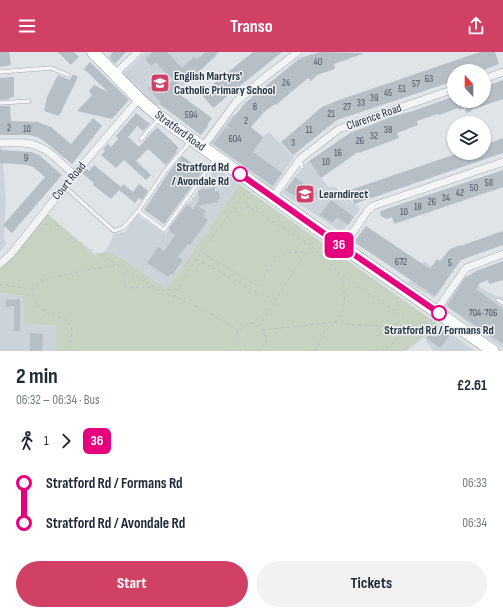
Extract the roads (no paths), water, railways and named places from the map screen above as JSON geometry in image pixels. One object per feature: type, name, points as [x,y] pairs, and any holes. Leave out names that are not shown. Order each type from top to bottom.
[{"type":"highway","name":"Stratford Road","points":[[94,52],[139,99],[160,117],[492,351]]},
{"type":"street","points":[[115,74],[138,52]]},
{"type":"street","points":[[202,148],[236,102],[298,52]]},
{"type":"street","points":[[491,76],[503,72]]},
{"type":"street","name":"Clarence Road","points":[[273,197],[300,159],[339,129],[447,91]]},
{"type":"street","name":"Court Road","points":[[0,264],[11,254],[64,186],[139,99]]},
{"type":"street","points":[[0,143],[36,145],[49,153],[74,175]]},
{"type":"street","points":[[343,247],[368,210],[373,206],[503,162]]},
{"type":"street","points":[[439,313],[466,268],[503,254]]},
{"type":"lane","points":[[0,72],[51,68],[68,76]]},
{"type":"lane","points":[[0,103],[29,101]]},
{"type":"lane","points":[[141,139],[160,117]]},
{"type":"lane","points":[[64,186],[114,231],[124,227],[138,211],[166,170],[192,140]]},
{"type":"lane","points":[[138,211],[164,230],[217,158]]},
{"type":"lane","points":[[300,159],[302,167]]},
{"type":"lane","points":[[498,300],[503,303]]},
{"type":"place","name":"English Martyrs' Catholic Primary School","points":[[160,83]]},
{"type":"place","name":"Stratford Rd / Avondale Rd","points":[[240,174]]},
{"type":"place","name":"Learndirect","points":[[305,194]]},
{"type":"place","name":"Stratford Rd / Formans Rd","points":[[439,313]]}]
